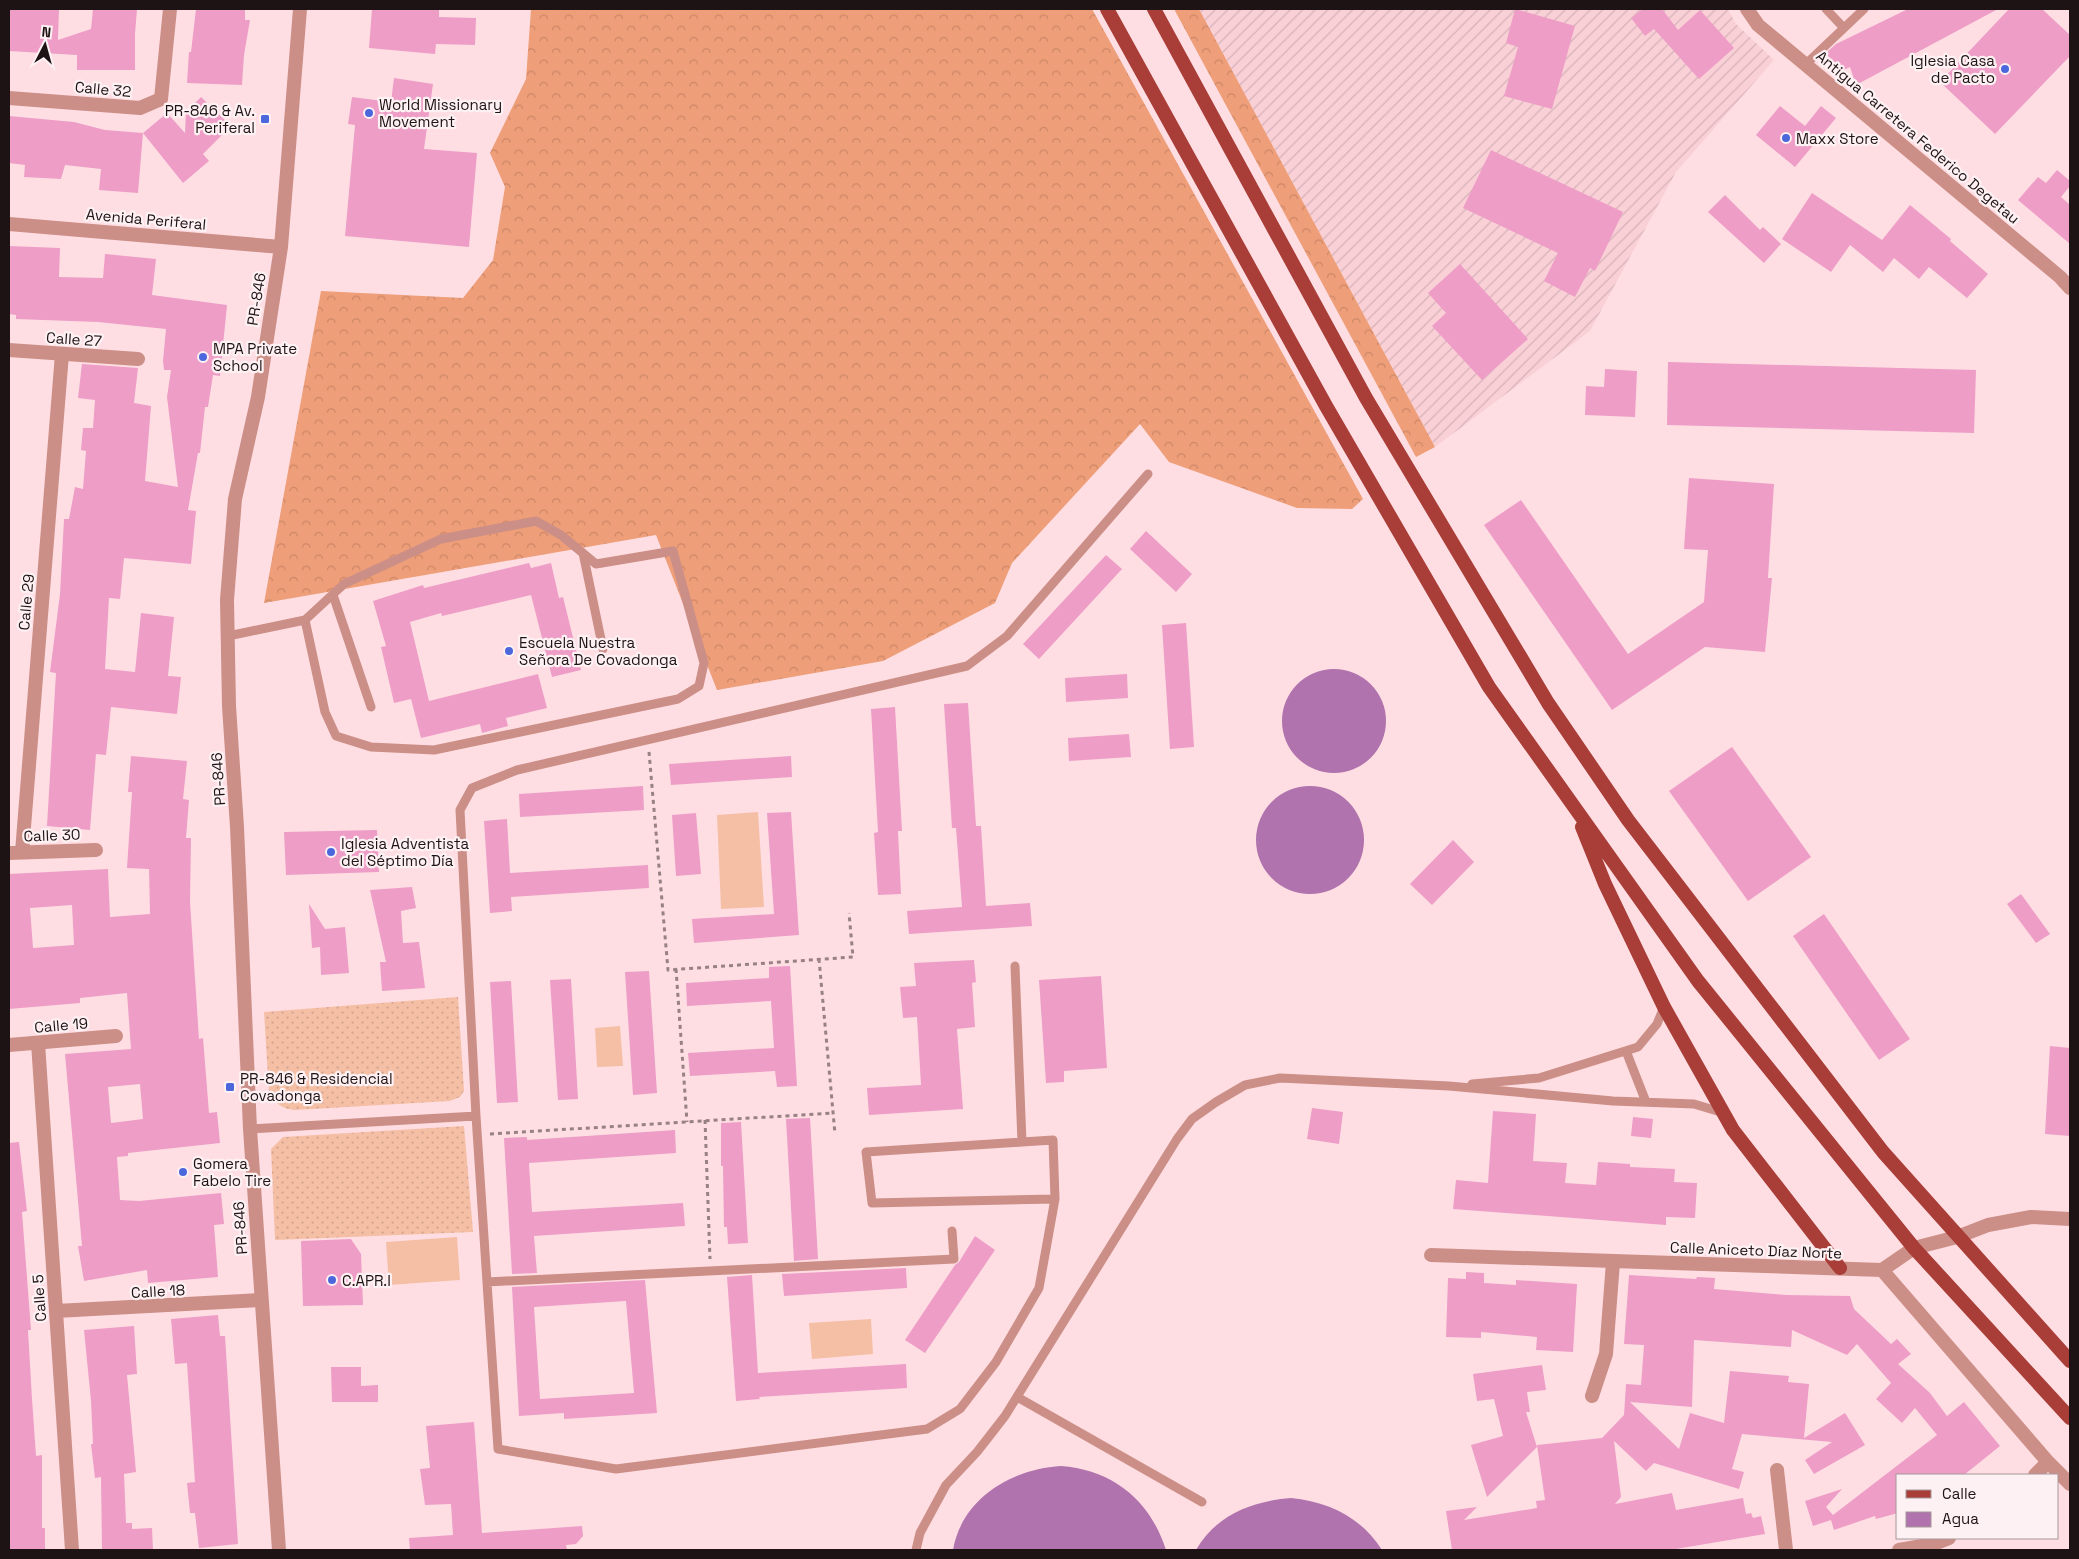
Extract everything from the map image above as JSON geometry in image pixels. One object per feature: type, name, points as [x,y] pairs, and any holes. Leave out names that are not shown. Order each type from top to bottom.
[{"type":"main road","points":[[1107,9],[1326,406],[1480,670],[1698,981],[1914,1248],[2070,1418]]},
{"type":"main road","points":[[1154,9],[1366,398],[1548,703],[1628,820],[1883,1152],[1957,1237],[2070,1361]]},
{"type":"main road","points":[[1574,806],[1605,884],[1664,1007],[1733,1130],[1840,1268]]},
{"type":"street","name":"Calle 32","points":[[9,98],[140,108],[161,99],[170,9]]},
{"type":"street","name":"PR-846","points":[[279,1550],[250,1129],[237,827],[229,706],[227,600],[235,499],[258,397],[281,247],[300,9]]},
{"type":"street","name":"Antigua Carretera Federico Degetau","points":[[1747,9],[1758,25],[2060,277],[2070,288]]},
{"type":"street","name":"Avenida Periferal","points":[[9,224],[281,247]]},
{"type":"street","name":"Calle 27","points":[[9,350],[138,359]]},
{"type":"street","name":"Calle 29","points":[[16,853],[62,354]]},
{"type":"street","name":"Calle 30","points":[[16,853],[96,850]]},
{"type":"street","name":"Calle 19","points":[[9,1045],[116,1036]]},
{"type":"street","name":"Calle 5","points":[[38,1043],[72,1550]]},
{"type":"street","points":[[2070,1219],[2031,1217],[1988,1225],[1957,1237],[1914,1248],[1882,1270],[2048,1462],[2070,1484]]},
{"type":"street","name":"Calle Aniceto Díaz Norte","points":[[1431,1255],[1882,1270]]},
{"type":"street","points":[[1592,1396],[1606,1354],[1613,1262]]},
{"type":"street","name":"Calle 18","points":[[56,1311],[261,1300]]},
{"type":"street","points":[[2036,1474],[2048,1462]]},
{"type":"street","points":[[1777,1470],[1786,1550]]},
{"type":"street","points":[[1899,1550],[1934,1544],[1946,1539]]},
{"type":"lane","points":[[1826,9],[1843,27]]},
{"type":"lane","points":[[1806,64],[1864,9]]},
{"type":"lane","points":[[1055,1199],[872,1203],[866,1152],[1054,1140],[1055,1199],[1039,1288],[996,1362],[960,1409],[927,1430],[616,1469],[498,1449],[477,1135],[460,810],[472,788],[517,770],[966,666],[1007,636],[1148,474]]},
{"type":"lane","points":[[228,636],[305,620],[344,584],[441,539],[536,521],[561,535],[596,564],[673,552],[704,663],[699,686],[678,699],[434,750],[371,747],[336,736],[325,712],[305,620]]},
{"type":"lane","points":[[583,553],[603,649]]},
{"type":"lane","points":[[333,595],[371,707]]},
{"type":"lane","points":[[1015,966],[1022,1142]]},
{"type":"lane","points":[[1449,1086],[1539,1078],[1638,1047],[1657,1024],[1664,1007]]},
{"type":"lane","points":[[1626,1051],[1646,1102]]},
{"type":"lane","points":[[916,1550],[920,1533],[946,1485],[977,1452],[1017,1397],[1177,1139],[1192,1119],[1245,1084],[1280,1078],[1449,1086],[1646,1102],[1694,1104],[1724,1113]]},
{"type":"lane","points":[[250,1129],[476,1116]]},
{"type":"lane","points":[[487,1282],[954,1258],[952,1231]]},
{"type":"lane","points":[[1017,1397],[1202,1502]]},
{"type":"path","points":[[648,741],[668,970],[853,957],[849,913]]},
{"type":"path","points":[[820,959],[835,1134]]},
{"type":"path","points":[[676,970],[687,1122]]},
{"type":"path","points":[[477,1135],[833,1113]]},
{"type":"path","points":[[705,1120],[710,1271]]},
{"type":"shaded area","points":[[1199,9],[1728,9],[1736,24],[1774,60],[1676,172],[1590,331],[1435,447]]},
{"type":"shaded area","points":[[758,812],[764,907],[721,909],[717,815]]},
{"type":"shaded area","points":[[458,997],[464,1091],[460,1097],[450,1101],[295,1110],[280,1105],[269,1092],[264,1012]]},
{"type":"shaded area","points":[[620,1026],[623,1066],[597,1067],[595,1028]]},
{"type":"shaded area","points":[[464,1126],[473,1232],[275,1240],[271,1149],[283,1137]]},
{"type":"shaded area","points":[[457,1237],[460,1280],[389,1285],[386,1242]]},
{"type":"shaded area","points":[[871,1319],[873,1354],[812,1359],[809,1323]]},
{"type":"green space","points":[[531,9],[1092,9],[1363,499],[1352,509],[1297,508],[1169,462],[1140,424],[1012,563],[995,603],[883,661],[717,690],[656,535],[264,603],[321,291],[463,298],[493,260],[505,187],[490,153],[526,79]]},
{"type":"green space","points":[[1174,9],[1199,9],[1435,447],[1416,457]]},
{"type":"water","points":[[1334,669],[1354,673],[1371,684],[1382,701],[1386,721],[1382,741],[1371,758],[1354,769],[1334,773],[1314,769],[1297,758],[1286,741],[1282,721],[1286,701],[1297,684],[1314,673]]},
{"type":"water","points":[[1310,786],[1331,790],[1348,802],[1360,819],[1364,840],[1360,861],[1348,878],[1331,890],[1310,894],[1289,890],[1272,878],[1260,861],[1256,840],[1260,819],[1272,802],[1289,790]]},
{"type":"water","points":[[1061,1466],[1097,1474],[1113,1481],[1127,1491],[1150,1516],[1166,1550],[953,1550],[958,1532],[967,1515],[978,1501],[992,1490],[1008,1480],[1025,1473]]},
{"type":"water","points":[[1291,1498],[1318,1503],[1343,1513],[1374,1538],[1382,1550],[1196,1550],[1214,1528],[1236,1512],[1263,1502]]},
{"type":"building","points":[[9,9],[59,9],[58,40],[91,29],[93,9],[137,9],[135,70],[77,70],[77,55],[9,51]]},
{"type":"building","points":[[196,9],[245,9],[245,20],[250,20],[244,55],[242,85],[187,83],[189,52],[191,52]]},
{"type":"building","points":[[372,9],[439,9],[439,17],[476,18],[475,45],[436,44],[435,54],[369,48]]},
{"type":"building","points":[[1515,9],[1575,26],[1552,109],[1504,96],[1518,47],[1506,43]]},
{"type":"building","points":[[1643,9],[1662,9],[1678,30],[1700,10],[1734,48],[1699,79],[1654,29],[1645,36],[1631,18]]},
{"type":"building","points":[[1908,9],[1998,9],[1856,85],[1850,67],[1837,73],[1826,53],[1836,44]]},
{"type":"building","name":"Iglesia Casa de Pacto","points":[[2009,9],[2042,9],[2070,35],[2070,56],[1995,134],[1940,82]]},
{"type":"building","points":[[394,78],[433,84],[424,149],[477,153],[469,247],[345,236],[355,125],[348,124],[352,97],[391,102]]},
{"type":"building","points":[[201,97],[231,126],[203,154],[209,161],[183,183],[143,133],[167,113],[185,133],[186,112]]},
{"type":"building","name":"Maxx Store","points":[[1780,106],[1805,126],[1821,106],[1836,118],[1795,167],[1756,135]]},
{"type":"building","points":[[9,116],[74,122],[105,130],[143,133],[138,193],[99,190],[101,169],[65,165],[61,179],[24,177],[25,165],[9,163]]},
{"type":"building","points":[[1491,150],[1623,212],[1595,271],[1590,268],[1575,297],[1544,281],[1558,253],[1463,208]]},
{"type":"building","points":[[2057,170],[2070,181],[2070,186],[2061,197],[2070,205],[2070,244],[2018,200],[2038,177],[2046,183]]},
{"type":"building","points":[[1812,193],[1882,240],[1910,205],[1951,239],[1950,241],[1988,274],[1967,298],[1929,267],[1919,279],[1894,258],[1883,272],[1850,245],[1831,272],[1782,239]]},
{"type":"building","points":[[1725,195],[1760,230],[1763,227],[1781,244],[1764,263],[1708,212]]},
{"type":"building","points":[[9,246],[60,248],[59,277],[103,278],[105,254],[156,259],[152,295],[227,305],[220,376],[213,375],[208,407],[205,407],[200,453],[198,453],[188,510],[196,511],[191,564],[124,558],[120,599],[109,598],[105,669],[135,672],[141,613],[174,617],[168,676],[181,677],[177,714],[111,707],[106,755],[96,754],[90,830],[47,826],[56,673],[50,672],[60,594],[64,519],[69,519],[75,487],[83,489],[86,451],[81,450],[83,428],[93,428],[95,400],[78,398],[82,364],[138,368],[134,403],[151,406],[145,481],[178,487],[167,397],[171,370],[164,370],[163,361],[166,329],[98,322],[16,319],[16,315],[9,314]]},
{"type":"building","points":[[1460,264],[1528,339],[1482,380],[1432,326],[1446,313],[1428,293]]},
{"type":"building","points":[[1668,362],[1976,370],[1974,433],[1667,425]]},
{"type":"building","points":[[1605,369],[1637,371],[1635,417],[1585,415],[1586,386],[1604,387]]},
{"type":"building","points":[[1689,478],[1774,484],[1768,578],[1772,578],[1765,652],[1705,647],[1612,710],[1484,525],[1521,500],[1628,654],[1704,602],[1708,550],[1684,549]]},
{"type":"building","points":[[1146,531],[1192,574],[1176,592],[1130,549]]},
{"type":"building","points":[[1106,555],[1122,569],[1039,659],[1023,644]]},
{"type":"building","points":[[529,563],[531,568],[551,563],[559,598],[563,597],[581,670],[552,677],[531,595],[442,616],[441,613],[410,622],[429,701],[538,674],[547,708],[506,718],[508,726],[482,733],[480,724],[421,738],[411,699],[394,703],[381,647],[386,646],[373,601],[423,585],[424,588]]},
{"type":"building","points":[[1186,623],[1194,747],[1170,749],[1162,625]]},
{"type":"building","points":[[1127,674],[1128,698],[1066,702],[1065,678]]},
{"type":"building","points":[[968,703],[976,826],[981,826],[986,906],[1030,903],[1032,926],[909,934],[907,911],[962,907],[956,828],[952,828],[944,704]]},
{"type":"building","points":[[895,707],[902,831],[898,831],[901,894],[878,895],[874,833],[878,832],[871,709]]},
{"type":"building","points":[[1129,734],[1131,757],[1069,761],[1068,738]]},
{"type":"building","points":[[1732,747],[1811,857],[1748,901],[1669,791]]},
{"type":"building","points":[[131,756],[187,761],[183,799],[189,800],[186,838],[191,838],[190,902],[199,1039],[203,1038],[209,1113],[217,1112],[220,1143],[128,1153],[128,1156],[117,1157],[120,1200],[139,1201],[221,1193],[224,1224],[214,1225],[218,1277],[148,1283],[147,1270],[84,1281],[78,1246],[82,1246],[65,1054],[131,1049],[127,993],[80,998],[80,1003],[9,1009],[9,874],[108,869],[110,917],[150,914],[149,869],[127,868],[132,792],[128,792]],"holes":[[[72,905],[74,945],[33,948],[30,908]],[[140,1084],[143,1119],[111,1123],[108,1087]]]},
{"type":"building","points":[[791,756],[792,777],[671,785],[669,764]]},
{"type":"building","points":[[643,786],[644,810],[520,817],[519,794]]},
{"type":"building","points":[[791,812],[799,935],[694,943],[692,919],[774,914],[767,813]]},
{"type":"building","points":[[696,813],[701,874],[676,876],[672,815]]},
{"type":"building","points":[[507,819],[510,873],[648,865],[649,888],[511,897],[512,911],[490,913],[484,821]]},
{"type":"building","name":"Iglesia Adventista del Séptimo Día","points":[[377,830],[379,872],[286,875],[284,832]]},
{"type":"building","points":[[1453,840],[1474,862],[1432,905],[1410,884]]},
{"type":"building","points":[[412,887],[416,908],[401,911],[403,943],[419,942],[425,988],[382,991],[380,962],[386,962],[370,890]]},
{"type":"building","points":[[2021,894],[2050,934],[2036,943],[2007,904]]},
{"type":"building","points":[[309,904],[325,929],[345,927],[349,973],[321,975],[320,947],[312,948]]},
{"type":"building","points":[[1824,914],[1910,1039],[1879,1060],[1793,936]]},
{"type":"building","points":[[974,960],[976,982],[972,983],[975,1027],[957,1029],[963,1109],[869,1115],[867,1088],[921,1085],[917,1017],[903,1018],[900,987],[916,986],[914,963]]},
{"type":"building","points":[[790,966],[797,1086],[777,1087],[775,1071],[690,1076],[688,1053],[774,1048],[771,1001],[687,1006],[686,983],[769,978],[769,967]]},
{"type":"building","points":[[649,971],[657,1093],[633,1095],[625,972]]},
{"type":"building","points":[[1101,976],[1107,1068],[1064,1071],[1064,1082],[1046,1083],[1039,980]]},
{"type":"building","points":[[571,979],[578,1099],[558,1100],[550,980]]},
{"type":"building","points":[[511,981],[518,1102],[497,1103],[490,982]]},
{"type":"building","points":[[2050,1046],[2070,1048],[2070,1136],[2045,1134]]},
{"type":"building","points":[[1312,1108],[1343,1112],[1339,1144],[1307,1139]]},
{"type":"building","points":[[1493,1111],[1536,1114],[1533,1161],[1567,1163],[1565,1183],[1596,1185],[1598,1162],[1630,1164],[1630,1167],[1675,1169],[1674,1182],[1697,1183],[1695,1218],[1666,1217],[1666,1225],[1453,1209],[1456,1180],[1488,1183]]},
{"type":"building","points":[[1633,1117],[1653,1119],[1651,1138],[1631,1136]]},
{"type":"building","points":[[810,1118],[818,1259],[794,1261],[786,1119]]},
{"type":"building","points":[[741,1122],[748,1243],[728,1244],[727,1227],[724,1227],[721,1123]]},
{"type":"building","points":[[675,1130],[676,1153],[529,1163],[532,1212],[683,1203],[685,1226],[534,1236],[537,1273],[512,1274],[504,1138],[527,1137],[527,1140]]},
{"type":"building","points":[[19,1142],[27,1211],[22,1212],[31,1330],[28,1330],[36,1456],[42,1455],[42,1528],[45,1528],[45,1550],[9,1550],[9,1143]]},
{"type":"building","points":[[975,1236],[995,1250],[925,1353],[905,1340]]},
{"type":"building","name":"C.APR.I","points":[[351,1239],[361,1254],[363,1305],[303,1306],[301,1241]]},
{"type":"building","points":[[906,1268],[907,1288],[784,1296],[782,1274]]},
{"type":"building","points":[[1466,1272],[1484,1273],[1484,1283],[1516,1285],[1516,1280],[1577,1284],[1573,1352],[1536,1350],[1537,1337],[1481,1332],[1481,1338],[1446,1337],[1448,1278],[1466,1279]]},
{"type":"building","points":[[752,1275],[758,1373],[906,1364],[907,1388],[759,1397],[760,1399],[736,1401],[727,1277]]},
{"type":"building","points":[[1629,1275],[1696,1279],[1697,1277],[1715,1278],[1714,1289],[1786,1295],[1850,1296],[1854,1309],[1891,1344],[1897,1339],[1911,1354],[1898,1364],[1930,1393],[1947,1416],[1964,1402],[2000,1446],[1965,1474],[1896,1474],[1896,1514],[1876,1519],[1875,1516],[1834,1530],[1831,1520],[1813,1526],[1805,1501],[1842,1489],[1826,1507],[1833,1515],[1937,1435],[1915,1408],[1902,1423],[1876,1399],[1891,1383],[1857,1344],[1847,1355],[1792,1330],[1791,1347],[1694,1340],[1692,1407],[1630,1402],[1679,1449],[1690,1413],[1724,1423],[1730,1371],[1789,1376],[1788,1382],[1809,1384],[1804,1438],[1845,1413],[1865,1445],[1814,1474],[1805,1460],[1832,1442],[1742,1434],[1732,1469],[1744,1472],[1739,1489],[1654,1463],[1646,1471],[1614,1441],[1621,1497],[1615,1504],[1672,1493],[1676,1510],[1743,1498],[1746,1514],[1751,1513],[1753,1518],[1761,1516],[1765,1534],[1670,1550],[1452,1550],[1446,1511],[1477,1507],[1464,1520],[1537,1508],[1536,1501],[1545,1500],[1537,1445],[1602,1438],[1624,1415],[1626,1384],[1641,1385],[1644,1345],[1624,1344]]},
{"type":"building","points":[[645,1280],[657,1413],[564,1419],[564,1413],[519,1416],[512,1287]],"holes":[[[626,1301],[634,1393],[540,1399],[534,1307]]]},
{"type":"building","points":[[218,1315],[220,1336],[225,1336],[238,1544],[199,1548],[195,1513],[190,1513],[187,1483],[195,1482],[187,1363],[175,1364],[171,1319]]},
{"type":"building","points":[[134,1326],[137,1374],[127,1375],[136,1472],[124,1474],[126,1523],[132,1523],[132,1529],[152,1528],[153,1550],[102,1550],[101,1477],[95,1478],[91,1444],[93,1444],[91,1401],[84,1330]]},
{"type":"building","points":[[1542,1365],[1546,1390],[1527,1392],[1530,1412],[1526,1412],[1537,1447],[1487,1497],[1471,1445],[1503,1436],[1494,1399],[1477,1401],[1473,1374]]},
{"type":"building","points":[[331,1367],[361,1367],[361,1386],[378,1385],[378,1402],[332,1402]]},
{"type":"building","points":[[474,1422],[482,1533],[582,1526],[583,1536],[576,1544],[566,1545],[567,1550],[410,1550],[409,1538],[453,1535],[451,1504],[425,1505],[420,1469],[430,1468],[426,1426]]},
{"type":"place","name":"Iglesia Casa de Pacto","points":[[2005,69]]},
{"type":"place","name":"World Missionary Movement","points":[[369,113]]},
{"type":"place","name":"PR-846 & Av. Periferal","points":[[265,119]]},
{"type":"place","name":"Maxx Store","points":[[1786,138]]},
{"type":"place","name":"MPA Private School","points":[[203,357]]},
{"type":"place","name":"Escuela Nuestra Señora De Covadonga","points":[[509,651]]},
{"type":"place","name":"Iglesia Adventista del Séptimo Día","points":[[331,852]]},
{"type":"place","name":"PR-846 & Residencial Covadonga","points":[[230,1087]]},
{"type":"place","name":"Gomera Fabelo Tire","points":[[183,1172]]},
{"type":"place","name":"C.APR.I","points":[[332,1280]]}]
